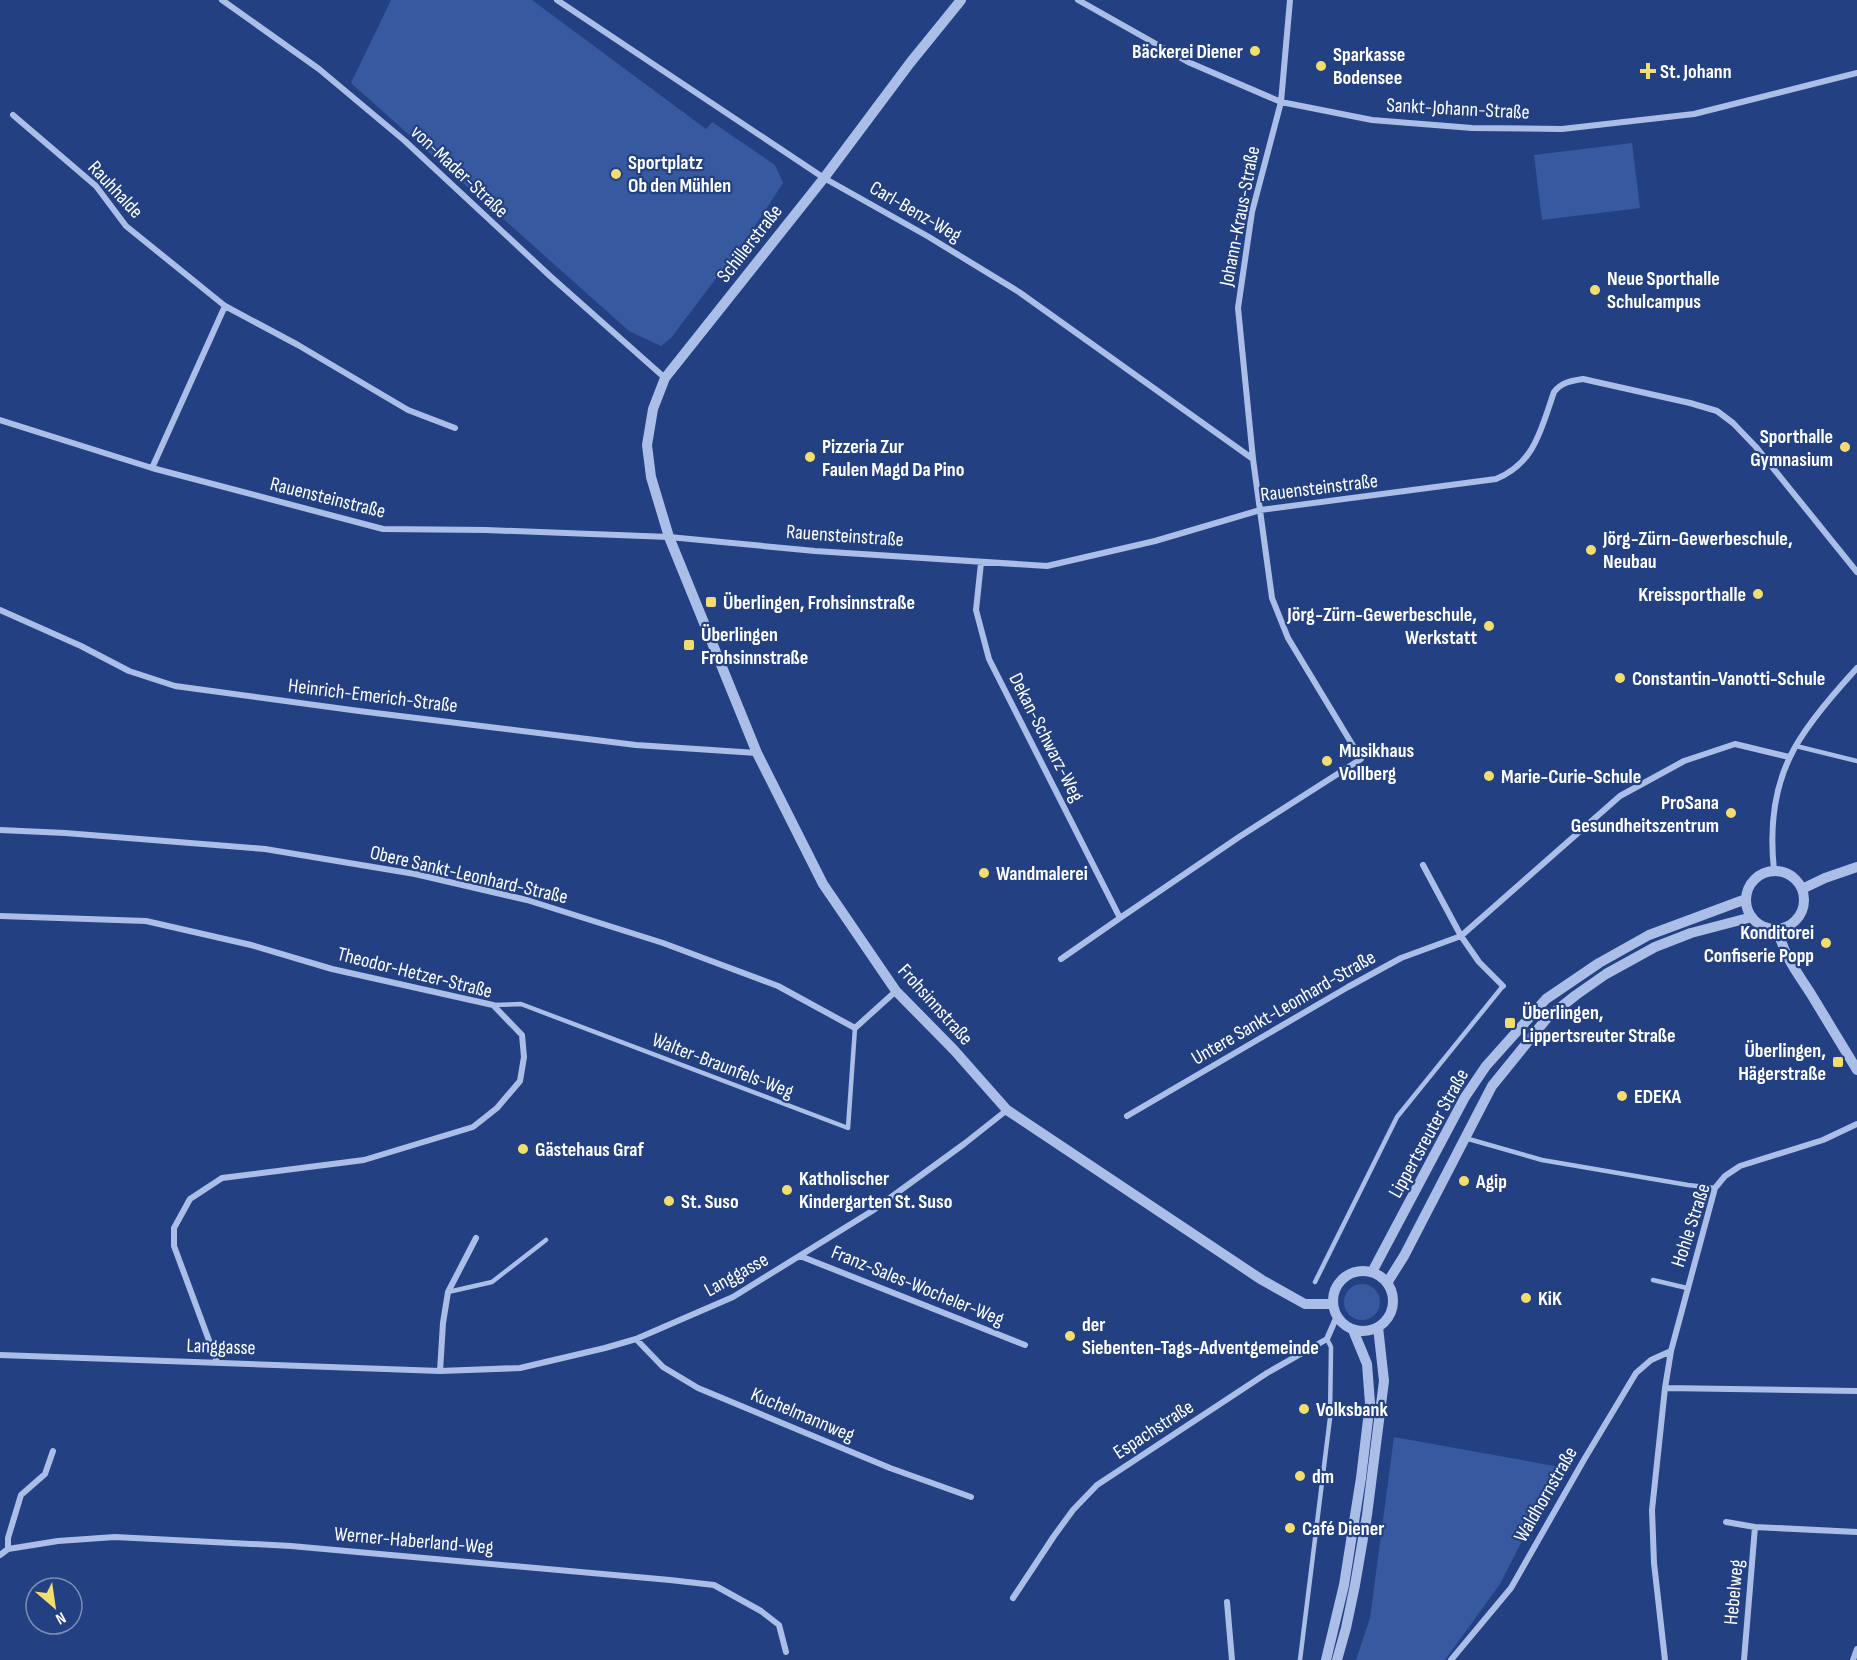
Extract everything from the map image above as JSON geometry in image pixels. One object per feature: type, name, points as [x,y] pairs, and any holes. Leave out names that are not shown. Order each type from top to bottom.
[{"type":"street","name":"von-Mader-Straße","points":[[222,0],[319,69],[405,141],[550,276],[665,378]]},
{"type":"street","name":"Carl-Benz-Weg","points":[[557,0],[824,178],[1020,292],[1253,459]]},
{"type":"street","name":"Schillerstraße","points":[[669,537],[651,477],[647,445],[653,409],[665,378],[824,178],[910,63],[962,0]]},
{"type":"street","name":"Sankt-Johann-Straße","points":[[1078,0],[1188,62],[1281,102],[1372,120],[1472,128],[1562,129],[1694,114],[1857,73]]},
{"type":"street","name":"Johann-Kraus-Straße","points":[[1260,510],[1238,308],[1252,212],[1281,102],[1290,0]]},
{"type":"street","name":"Rauhhalde","points":[[13,115],[96,186],[126,226],[225,306],[298,345],[408,410],[455,428]]},
{"type":"street","points":[[152,468],[225,306]]},
{"type":"street","name":"Rauensteinstraße","points":[[0,420],[152,468],[384,530],[486,530],[669,537],[981,563],[1047,566],[1155,541],[1260,510],[1496,479],[1511,473],[1533,449],[1554,392],[1559,386],[1583,379],[1717,411],[1733,423],[1756,447],[1857,572]]},
{"type":"street","points":[[1060,958],[1239,837],[1361,759],[1288,638],[1272,598],[1260,510]]},
{"type":"street","name":"Frohsinnstraße","points":[[669,537],[757,753],[823,884],[896,991],[954,1050],[1007,1110],[1262,1280],[1305,1304],[1333,1304]]},
{"type":"street","name":"Dekan-Schwarz-Weg","points":[[981,563],[976,610],[989,659],[1120,918]]},
{"type":"street","name":"Heinrich-Emerich-Straße","points":[[0,610],[81,646],[129,671],[175,686],[347,710],[636,745],[757,753]]},
{"type":"street","points":[[1774,870],[1772,849],[1775,800],[1789,757],[1830,698],[1857,668]]},
{"type":"street","name":"Untere Sankt-Leonhard-Straße","points":[[1127,1116],[1401,958],[1461,936],[1620,796],[1683,760],[1735,744],[1789,757]]},
{"type":"street","name":"Obere Sankt-Leonhard-Straße","points":[[0,830],[265,849],[415,874],[527,900],[663,943],[778,986],[855,1028]]},
{"type":"street","points":[[1423,865],[1461,936],[1479,962],[1503,986]]},
{"type":"street","points":[[1802,889],[1857,867]]},
{"type":"street","points":[[1774,870],[1792,876],[1802,889],[1804,897],[1800,914],[1787,926],[1768,928],[1759,924],[1752,917],[1746,899],[1752,882],[1759,876],[1774,870]]},
{"type":"street","name":"Lippertsreuter Straße","points":[[1372,1272],[1465,1097],[1486,1066],[1546,999],[1599,963],[1649,935],[1746,899]]},
{"type":"street","name":"Theodor-Hetzer-Straße","points":[[0,916],[146,921],[251,945],[332,969],[493,1005],[522,1035],[524,1057],[520,1081],[497,1108],[472,1126],[364,1160],[222,1178],[190,1199],[174,1228],[174,1246],[217,1362]]},
{"type":"street","name":"Lippertsreuter Straße","points":[[1387,1283],[1404,1256],[1492,1086],[1547,1018],[1606,974],[1655,947],[1691,933],[1752,917]]},
{"type":"street","points":[[1778,928],[1789,962],[1808,988],[1857,1070]]},
{"type":"street","points":[[855,1028],[896,991]]},
{"type":"street","name":"Langgasse","points":[[0,1355],[441,1371],[520,1368],[636,1339],[733,1297],[872,1211],[1007,1110]]},
{"type":"street","name":"Hohle Straße","points":[[1665,1660],[1654,1563],[1652,1510],[1671,1351],[1715,1188],[1725,1176],[1740,1166],[1823,1140],[1857,1124]]},
{"type":"street","points":[[441,1371],[443,1323],[448,1292],[476,1238]]},
{"type":"street","name":"Franz-Sales-Wocheler-Weg","points":[[800,1256],[1025,1345]]},
{"type":"street","points":[[1365,1271],[1372,1272],[1387,1283],[1393,1299],[1392,1307],[1384,1322],[1378,1327],[1361,1331],[1353,1330],[1342,1323],[1333,1304],[1334,1291],[1341,1280],[1352,1273],[1365,1271]]},
{"type":"street","points":[[1326,1339],[1337,1316]]},
{"type":"street","points":[[1337,1660],[1355,1586],[1382,1399],[1384,1381],[1378,1327]]},
{"type":"street","points":[[1326,1660],[1344,1585],[1370,1403],[1366,1364],[1353,1330]]},
{"type":"street","name":"Kuchelmannweg","points":[[636,1339],[663,1367],[698,1388],[890,1468],[971,1497]]},
{"type":"street","name":"Espachstraße","points":[[1013,1598],[1073,1510],[1097,1485],[1267,1373],[1326,1339]]},
{"type":"street","name":"Waldhornstraße","points":[[1451,1660],[1511,1588],[1636,1373],[1651,1360],[1671,1351]]},
{"type":"street","points":[[1665,1388],[1857,1391]]},
{"type":"street","points":[[8,1549],[8,1538],[21,1495],[45,1474],[52,1451]]},
{"type":"street","points":[[1726,1522],[1755,1527],[1857,1532]]},
{"type":"street","name":"Hebelweg","points":[[1744,1660],[1755,1527]]},
{"type":"street","name":"Werner-Haberland-Weg","points":[[0,1555],[8,1549],[58,1541],[115,1537],[255,1544],[714,1585],[761,1611],[779,1625],[786,1652]]},
{"type":"street","points":[[1227,1602],[1232,1660]]},
{"type":"street","points":[[1853,1660],[1857,1649]]},
{"type":"lane","points":[[1796,746],[1857,761]]},
{"type":"lane","points":[[1315,1282],[1397,1117],[1503,986]]},
{"type":"lane","name":"Walter-Braunfels-Weg","points":[[493,1005],[520,1004],[848,1128],[855,1028]]},
{"type":"lane","points":[[1465,1138],[1542,1160],[1715,1188]]},
{"type":"lane","points":[[448,1292],[492,1282],[546,1240]]},
{"type":"lane","points":[[1653,1280],[1687,1288]]},
{"type":"lane","points":[[1300,1660],[1330,1418],[1331,1347],[1326,1339]]},
{"type":"shaded area","name":"Sportplatz Ob den Mühlen","points":[[391,0],[532,0],[706,129],[712,122],[775,165],[783,183],[751,232],[671,338],[661,346],[629,331],[351,83]]},
{"type":"shaded area","points":[[1632,143],[1640,208],[1542,220],[1534,155]]},
{"type":"shaded area","points":[[1362,1284],[1374,1290],[1380,1302],[1374,1314],[1362,1320],[1350,1314],[1344,1302],[1350,1290]]},
{"type":"shaded area","points":[[1394,1437],[1560,1467],[1500,1584],[1445,1660],[1356,1660],[1370,1618]]},
{"type":"place","name":"Bäckerei Diener","points":[[1255,51]]},
{"type":"place","name":"Sparkasse Bodensee","points":[[1321,66]]},
{"type":"place","name":"St. Johann","points":[[1648,71]]},
{"type":"place","name":"Sportplatz Ob den Mühlen","points":[[616,174]]},
{"type":"place","name":"Neue Sporthalle Schulcampus","points":[[1595,290]]},
{"type":"place","name":"Sporthalle Gymnasium","points":[[1845,447]]},
{"type":"place","name":"Pizzeria Zur Faulen Magd Da Pino","points":[[810,457]]},
{"type":"place","name":"Jörg-Zürn-Gewerbeschule, Neubau","points":[[1591,550]]},
{"type":"place","name":"Kreissporthalle","points":[[1758,594]]},
{"type":"place","name":"Überlingen, Frohsinnstraße","points":[[711,602]]},
{"type":"place","name":"Jörg-Zürn-Gewerbeschule, Werkstatt","points":[[1489,626]]},
{"type":"place","name":"Überlingen Frohsinnstraße","points":[[689,645]]},
{"type":"place","name":"Constantin-Vanotti-Schule","points":[[1620,678]]},
{"type":"place","name":"Musikhaus Vollberg","points":[[1327,761]]},
{"type":"place","name":"Marie-Curie-Schule","points":[[1489,776]]},
{"type":"place","name":"ProSana Gesundheitszentrum","points":[[1731,813]]},
{"type":"place","name":"Wandmalerei","points":[[984,873]]},
{"type":"place","name":"Konditorei Confiserie Popp","points":[[1826,943]]},
{"type":"place","name":"Überlingen, Lippertsreuter Straße","points":[[1510,1023]]},
{"type":"place","name":"Überlingen, Hägerstraße","points":[[1838,1062]]},
{"type":"place","name":"EDEKA","points":[[1622,1096]]},
{"type":"place","name":"Gästehaus Graf","points":[[523,1149]]},
{"type":"place","name":"Agip","points":[[1464,1181]]},
{"type":"place","name":"Katholischer Kindergarten St. Suso","points":[[787,1190]]},
{"type":"place","name":"St. Suso","points":[[669,1201]]},
{"type":"place","name":"KiK","points":[[1526,1298]]},
{"type":"place","name":"der Siebenten-Tags-Adventgemeinde","points":[[1070,1336]]},
{"type":"place","name":"Volksbank","points":[[1304,1409]]},
{"type":"place","name":"dm","points":[[1300,1476]]},
{"type":"place","name":"Café Diener","points":[[1290,1528]]}]
